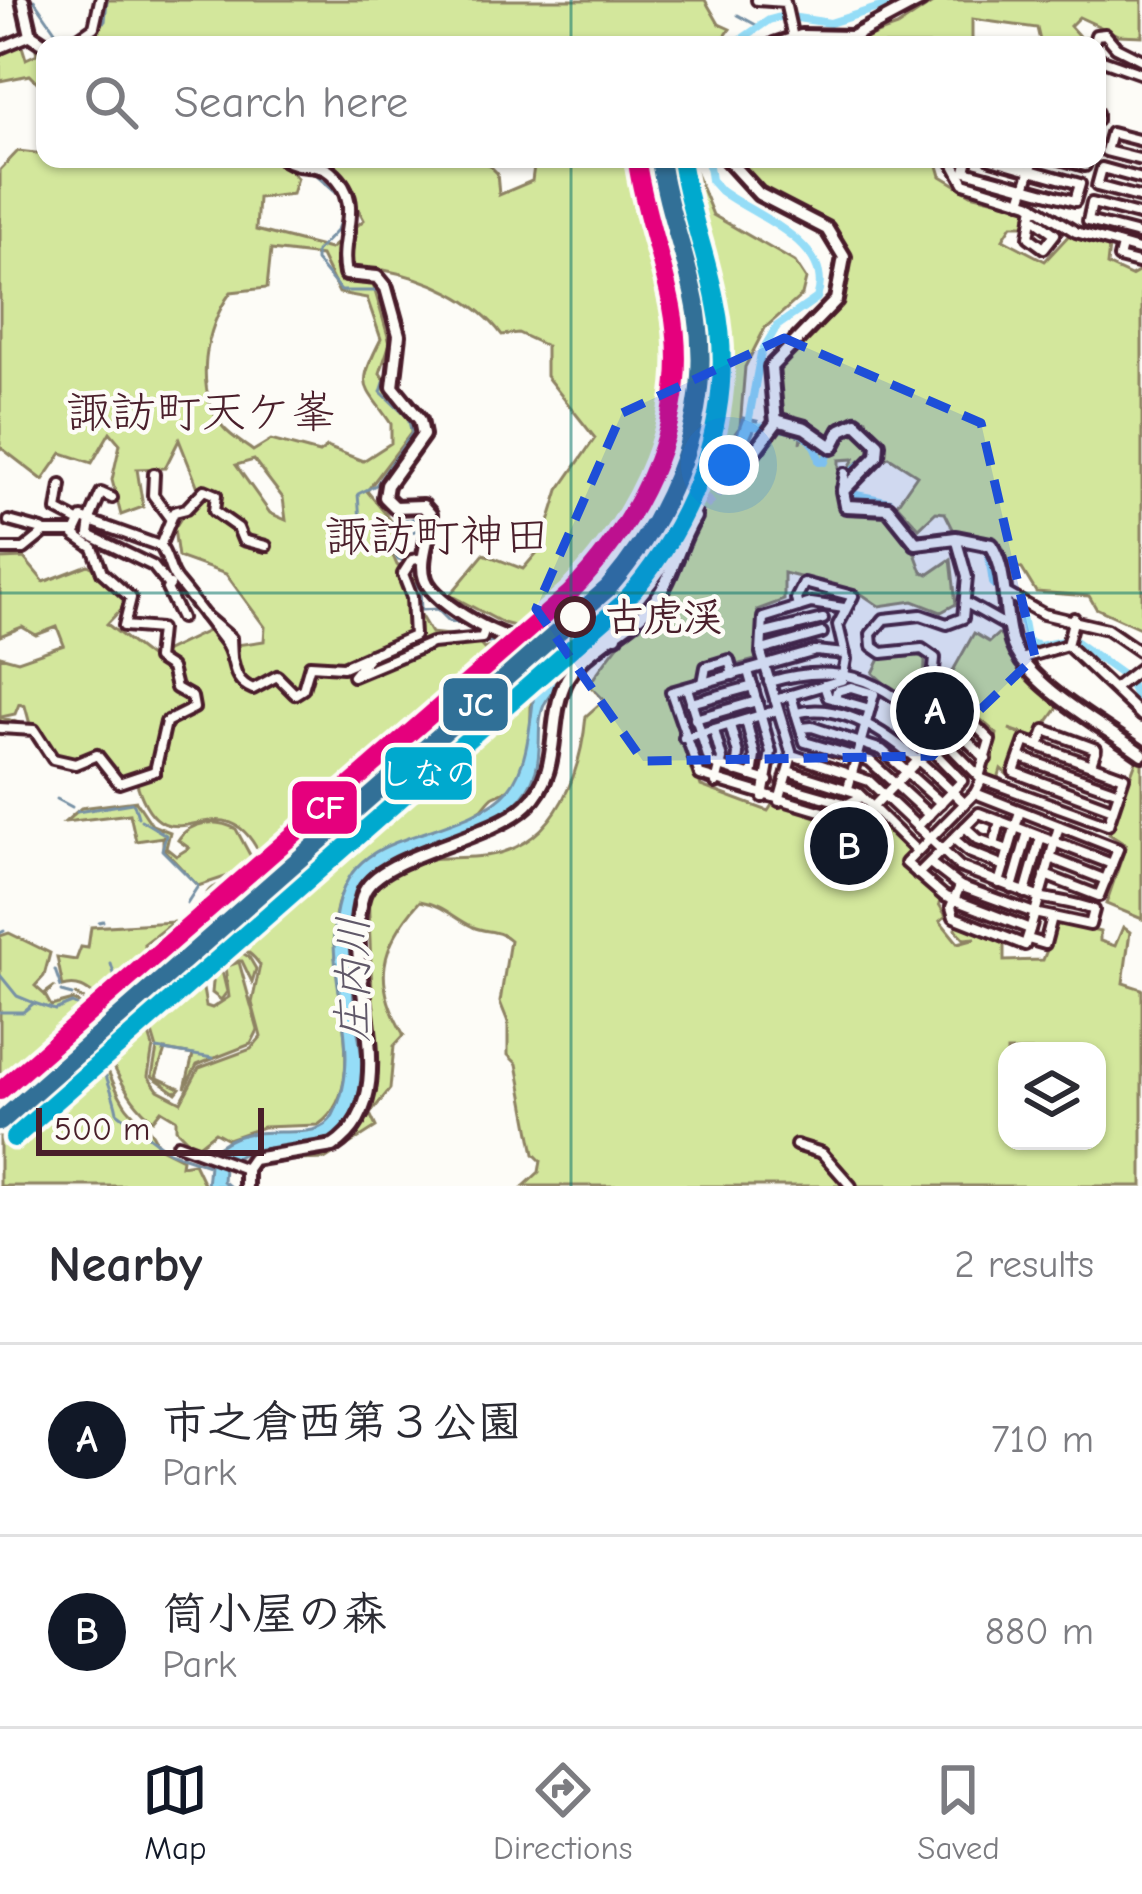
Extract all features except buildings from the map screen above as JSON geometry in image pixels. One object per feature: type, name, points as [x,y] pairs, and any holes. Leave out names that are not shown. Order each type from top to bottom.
[{"type":"main road","points":[[23,0],[31,35],[36,38]]},
{"type":"main road","points":[[854,36],[921,0]]},
{"type":"main road","points":[[793,35],[822,36]]},
{"type":"main road","points":[[313,168],[332,173],[351,198],[343,245],[346,274],[377,277],[386,288],[399,335],[393,387],[416,414],[423,435],[387,484],[385,497],[395,507],[427,509],[431,520],[424,558],[432,592],[484,629],[536,642],[561,606],[592,605],[615,635]]},
{"type":"main road","points":[[735,168],[759,194],[827,229],[844,256],[836,300],[773,364],[769,379],[775,424],[752,456]]},
{"type":"main road","points":[[775,424],[805,428],[832,446],[849,424],[878,444],[878,452],[845,483],[846,506],[892,511],[912,542],[968,540],[994,548],[1020,659],[1040,680],[1142,754]]},
{"type":"main road","points":[[246,1186],[242,1168],[256,1157],[322,1150],[349,1133],[371,1071],[362,981],[361,904],[366,887],[383,870],[478,836],[526,805],[552,760],[565,682],[670,581],[695,517]]},
{"type":"street","points":[[81,36],[94,27],[100,0]]},
{"type":"street","points":[[757,0],[787,6],[793,35]]},
{"type":"street","points":[[1096,36],[1105,34],[1142,60]]},
{"type":"street","points":[[0,48],[31,35]]},
{"type":"street","points":[[1106,57],[1142,74]]},
{"type":"street","points":[[1142,141],[1111,133],[1106,151],[1142,160]]},
{"type":"street","points":[[956,168],[964,183],[1034,206],[1076,232],[1122,246],[1141,245]]},
{"type":"street","points":[[966,168],[1076,201],[1080,184],[1042,168]]},
{"type":"street","points":[[1022,201],[1031,168]]},
{"type":"street","points":[[1142,179],[1102,168],[1097,186],[1142,198]]},
{"type":"street","points":[[1141,245],[1088,221],[1092,203],[1142,216]]},
{"type":"street","points":[[1032,217],[1034,206]]},
{"type":"street","points":[[1122,246],[1119,258],[1142,264]]},
{"type":"street","points":[[154,474],[153,495],[170,518]]},
{"type":"street","points":[[62,485],[58,512],[78,521],[91,519],[160,546]]},
{"type":"street","points":[[182,618],[160,546],[170,518],[201,491],[216,495],[214,511],[238,528],[243,540],[266,546]]},
{"type":"street","points":[[112,498],[100,493],[89,535],[153,566],[193,594],[206,625],[224,640],[245,686],[259,687],[277,676],[295,694],[303,689],[310,665],[343,667],[416,632],[403,574],[412,560],[424,558]]},
{"type":"street","points":[[0,728],[34,730],[52,759],[75,764],[97,755],[118,783],[154,771],[166,722],[194,708],[192,697],[176,688],[171,668],[157,659],[160,629],[127,630],[130,598],[102,572],[93,548],[73,532],[45,532],[9,520]]},
{"type":"street","points":[[73,532],[78,521]]},
{"type":"street","points":[[3,549],[25,549],[45,532]]},
{"type":"street","points":[[916,716],[932,692],[935,658],[922,649],[894,654],[876,650],[870,641],[873,626],[884,619],[914,614],[954,624],[968,604],[968,540]]},
{"type":"street","points":[[684,738],[761,716],[791,695],[842,680],[845,654],[838,626],[853,596],[804,583],[796,599],[798,607]]},
{"type":"street","points":[[1004,595],[1042,614],[1107,629],[1138,650],[1142,639]]},
{"type":"street","points":[[826,604],[822,633],[826,650]]},
{"type":"street","points":[[779,801],[792,755],[764,666],[764,618],[798,607],[826,604],[844,608]]},
{"type":"street","points":[[968,604],[1009,627]]},
{"type":"street","points":[[1068,641],[1073,618]]},
{"type":"street","points":[[766,633],[823,620]]},
{"type":"street","points":[[372,653],[353,676],[432,643],[482,638],[484,629]]},
{"type":"street","points":[[761,651],[822,633]]},
{"type":"street","points":[[1020,659],[1068,641]]},
{"type":"street","points":[[1068,641],[1122,682],[1142,716]]},
{"type":"street","points":[[845,654],[826,650],[806,654],[671,692],[696,772],[716,783],[836,818],[856,819],[930,748],[962,781],[917,827]]},
{"type":"street","points":[[806,654],[811,671]]},
{"type":"street","points":[[703,683],[706,667],[729,660],[734,675]]},
{"type":"street","points":[[1122,682],[1142,667]]},
{"type":"street","points":[[748,670],[771,752],[764,796]]},
{"type":"street","points":[[770,682],[811,671],[844,671],[873,683],[916,716],[981,778],[1108,825],[1124,777],[1025,741],[1014,772],[1113,808]]},
{"type":"street","points":[[824,685],[835,699],[870,709]]},
{"type":"street","points":[[691,704],[752,686]]},
{"type":"street","points":[[686,688],[707,758],[768,781]]},
{"type":"street","points":[[835,699],[837,691],[874,694],[848,788]]},
{"type":"street","points":[[791,695],[805,742],[856,756],[896,783],[929,815]]},
{"type":"street","points":[[695,718],[757,700]]},
{"type":"street","points":[[796,713],[818,711],[894,737],[964,803]]},
{"type":"street","points":[[941,740],[964,715],[990,740],[975,793],[906,862],[953,901],[996,916],[1045,944],[1052,917]]},
{"type":"street","points":[[746,720],[755,756],[752,776]]},
{"type":"street","points":[[730,724],[739,754],[736,772]]},
{"type":"street","points":[[953,727],[986,759]]},
{"type":"street","points":[[801,728],[861,740],[908,771],[940,803]]},
{"type":"street","points":[[714,730],[721,767],[716,783]]},
{"type":"street","points":[[1039,746],[1045,730],[1096,749],[1091,764]]},
{"type":"street","points":[[807,760],[812,744]]},
{"type":"street","points":[[792,755],[852,773],[884,795],[941,851],[994,881],[1094,910],[1090,925],[1034,913],[959,886],[930,863]]},
{"type":"street","points":[[1019,757],[1119,793]]},
{"type":"street","points":[[1064,790],[1075,759]]},
{"type":"street","points":[[788,771],[861,796],[917,851]]},
{"type":"street","points":[[784,786],[840,802],[861,796]]},
{"type":"street","points":[[975,793],[1118,848],[1100,896],[1046,875]]},
{"type":"street","points":[[836,818],[840,802]]},
{"type":"street","points":[[984,895],[1004,866],[1020,811]]},
{"type":"street","points":[[918,874],[979,813],[1112,864]]},
{"type":"street","points":[[994,845],[1000,821]]},
{"type":"street","points":[[959,886],[954,917],[1025,945],[1059,826]]},
{"type":"street","points":[[965,827],[1008,850]]},
{"type":"street","points":[[1012,888],[1028,832]]},
{"type":"street","points":[[1025,893],[1041,837]]},
{"type":"street","points":[[953,839],[969,852],[1004,866]]},
{"type":"street","points":[[1050,859],[1106,880]]},
{"type":"street","points":[[990,932],[1001,902]]},
{"type":"street","points":[[178,1144],[242,1168]]},
{"type":"street","points":[[796,1145],[822,1153],[851,1186]]},
{"type":"highlighted area","points":[[784,338],[981,423],[1035,657],[932,756],[643,761],[536,609],[622,413]]},
{"type":"green space","points":[[96,0],[705,0],[719,24],[730,29],[725,36],[86,36],[94,30],[103,2]]},
{"type":"green space","points":[[937,0],[1142,0],[1142,36],[1118,35],[1079,17],[1070,26],[1079,36],[1039,36],[1037,28],[972,19],[972,36],[871,36],[897,27]]},
{"type":"green space","points":[[21,43],[26,59],[36,54],[36,81],[30,75],[0,81],[0,53]]},
{"type":"green space","points":[[18,151],[36,153],[36,168],[288,168],[297,178],[292,194],[258,198],[256,230],[330,249],[364,220],[336,168],[492,168],[499,195],[532,181],[534,168],[694,168],[713,215],[795,262],[806,279],[802,295],[765,328],[745,367],[740,427],[723,449],[707,454],[699,445],[678,449],[672,466],[662,471],[631,548],[587,590],[559,603],[537,632],[503,623],[450,595],[484,554],[523,569],[541,548],[559,490],[595,438],[546,376],[546,346],[518,333],[502,335],[465,301],[417,279],[384,270],[373,284],[390,343],[380,373],[410,418],[411,433],[367,491],[397,528],[390,549],[397,565],[414,579],[419,613],[431,633],[474,638],[484,649],[505,642],[518,644],[528,661],[538,659],[528,755],[514,785],[462,820],[383,850],[351,876],[340,897],[334,923],[346,1050],[344,1080],[336,1105],[318,1125],[263,1127],[228,1139],[215,1132],[195,1148],[176,1129],[176,1119],[161,1110],[153,1120],[131,1097],[108,1052],[94,1006],[74,994],[105,1011],[144,1019],[153,1047],[148,1076],[158,1090],[181,1102],[199,1068],[251,1049],[261,1037],[252,1003],[260,965],[212,928],[202,907],[205,896],[216,886],[258,885],[263,861],[247,835],[231,823],[164,823],[150,811],[137,784],[140,778],[119,781],[95,753],[78,762],[52,758],[31,728],[25,706],[19,704],[15,714],[1,717],[25,725],[0,726],[0,656],[18,661],[64,645],[57,627],[36,635],[22,627],[0,636],[0,559],[24,558],[44,582],[88,565],[113,578],[127,603],[107,624],[151,658],[212,629],[237,645],[264,641],[265,627],[226,574],[178,557],[174,529],[199,490],[179,440],[165,468],[137,469],[143,507],[121,515],[112,480],[120,444],[110,432],[92,463],[62,453],[43,480],[0,447],[0,170]],"holes":[[[271,250],[321,256],[339,293],[367,298],[381,339],[366,385],[391,424],[391,443],[363,461],[327,447],[319,453],[271,440],[253,451],[226,430],[208,395],[209,340],[231,292],[267,288]],[[254,460],[283,498],[286,520],[270,513],[236,465]]]},
{"type":"green space","points":[[740,168],[939,168],[941,176],[971,194],[1029,208],[1027,225],[1012,225],[1003,239],[1045,261],[1071,233],[1109,247],[1107,265],[1131,276],[1142,270],[1142,629],[1096,608],[1089,596],[1036,592],[1022,569],[954,531],[945,513],[936,512],[919,528],[897,504],[917,475],[889,457],[869,467],[877,459],[866,419],[838,422],[828,443],[780,418],[771,374],[844,298],[850,263],[829,226],[767,197]]},
{"type":"green space","points":[[849,426],[873,451],[846,472],[854,459],[839,460],[839,502],[884,509],[912,545],[922,572],[929,574],[951,559],[956,604],[941,612],[913,601],[879,606],[860,593],[784,573],[784,600],[757,610],[764,633],[755,660],[736,665],[731,655],[704,663],[698,681],[667,689],[701,786],[768,811],[774,802],[849,822],[873,811],[914,852],[905,862],[942,896],[939,904],[946,916],[940,921],[958,943],[976,938],[964,939],[955,929],[958,922],[1004,944],[1004,961],[1043,960],[1058,922],[1100,932],[1100,941],[1115,946],[1123,927],[1130,932],[1123,983],[1142,989],[1142,1186],[524,1186],[539,1172],[541,1161],[534,1154],[517,1064],[508,1055],[508,1022],[500,1002],[510,940],[420,901],[396,933],[385,965],[387,998],[404,1035],[394,1046],[390,1089],[370,1114],[376,1127],[326,1159],[264,1161],[335,1148],[370,1092],[375,1068],[368,890],[380,876],[410,861],[496,854],[536,834],[572,780],[586,716],[604,700],[589,685],[686,550],[696,528],[688,521],[691,501],[699,495],[694,495],[698,484],[709,483],[706,475],[715,465],[725,468],[739,460],[746,465],[777,429],[801,436],[800,443],[806,433],[825,448]]},
{"type":"green space","points":[[974,633],[989,642],[998,634],[1008,638],[1012,654],[1062,702],[1036,738],[1009,729],[1025,737],[1009,776],[1001,769],[998,779],[987,776],[997,734],[944,687]]},
{"type":"green space","points":[[916,654],[925,659],[924,697],[907,703],[873,673],[880,659]]},
{"type":"green space","points":[[1138,756],[1142,758],[1142,919],[1106,904],[1126,845],[1109,834]]},
{"type":"green space","points":[[136,801],[152,825],[170,832],[166,848],[176,856],[189,848],[178,840],[197,825],[213,823],[236,829],[256,866],[256,878],[228,876],[198,886],[163,849],[163,837],[136,841],[130,814],[65,822],[81,808]]},
{"type":"green space","points":[[173,922],[144,944],[150,962],[168,970],[167,987],[180,986],[200,972],[206,1006],[212,1008],[229,997],[225,967],[239,962],[258,1030],[251,1044],[197,1065],[185,1088],[193,1055],[165,1050],[156,1077],[180,1088],[176,1093],[152,1076],[157,1049],[147,1016],[110,1006],[79,986],[63,987],[57,957],[76,960],[81,947],[88,948],[91,927]]},
{"type":"green space","points":[[207,932],[249,957],[256,969],[252,982],[242,961],[227,961],[222,971],[227,992],[221,1000],[212,993],[216,950],[203,935]]},
{"type":"green space","points":[[9,933],[50,953],[44,976],[35,986],[44,994],[55,986],[45,995],[51,1006],[73,1000],[87,1008],[124,1103],[152,1133],[158,1147],[182,1159],[181,1165],[194,1163],[205,1186],[0,1186],[0,936]]},
{"type":"water","name":"庄内川","points":[[743,418],[757,421],[751,437],[737,455],[706,473],[645,603],[548,698],[540,722],[538,762],[526,791],[496,818],[392,862],[362,886],[352,924],[353,996],[363,1073],[358,1104],[349,1121],[335,1140],[242,1154],[224,1167],[223,1181],[229,1186],[207,1186],[210,1154],[226,1141],[261,1132],[311,1130],[333,1115],[343,1086],[346,1055],[334,930],[339,901],[352,873],[383,848],[470,815],[507,791],[525,752],[535,683],[549,673],[572,636],[621,605],[638,585],[688,471],[735,440]]},
{"type":"waterway","points":[[34,0],[59,36]]},
{"type":"waterway","points":[[86,36],[105,21],[107,0]]},
{"type":"waterway","points":[[746,36],[784,16],[830,23],[902,0]]},
{"type":"waterway","points":[[738,15],[758,26]]},
{"type":"waterway","points":[[709,168],[711,180],[721,191],[804,247],[820,279],[817,298],[777,326],[761,353],[747,429]]},
{"type":"waterway","points":[[309,169],[342,198]]},
{"type":"waterway","points":[[345,207],[337,230],[316,252],[316,261],[341,291],[378,291],[393,340]]},
{"type":"waterway","points":[[391,361],[381,392],[408,418],[412,433],[376,485],[358,494],[360,521],[369,526],[419,518],[417,530],[399,538],[393,550],[398,560],[415,564],[408,577],[420,589],[421,610],[437,609],[449,621],[472,626],[484,644],[503,640]]},
{"type":"waterway","points":[[750,426],[783,428],[802,435],[816,449],[819,461],[825,462],[837,427],[849,424]]},
{"type":"waterway","points":[[871,456],[849,473],[847,493],[890,502],[912,534]]},
{"type":"waterway","points":[[955,534],[969,535],[988,551],[993,583],[1020,606],[1027,642],[1040,646],[1072,639],[1128,679],[1142,708]]},
{"type":"waterway","points":[[529,648],[559,658]]},
{"type":"waterway","points":[[57,799],[72,807]]},
{"type":"waterway","points":[[77,812],[132,803]]},
{"type":"waterway","points":[[134,804],[138,817]]},
{"type":"waterway","points":[[141,820],[166,835],[162,850],[198,886],[187,903]]},
{"type":"waterway","points":[[99,922],[103,921]]},
{"type":"waterway","points":[[0,933],[4,931]]},
{"type":"waterway","points":[[111,964],[125,1008],[118,1023]]},
{"type":"waterway","points":[[55,970],[61,987]]},
{"type":"waterway","points":[[0,975],[17,996],[34,1003]]},
{"type":"waterway","points":[[61,992],[72,995]]},
{"type":"waterway","points":[[0,1012],[23,1012],[34,1003],[55,1010],[72,1003],[86,1010],[86,1033],[98,1038],[117,1112],[169,1152],[208,1165]]},
{"type":"waterway","points":[[148,1017],[154,1015]]},
{"type":"waterway","points":[[98,1037],[118,1023],[137,1031],[143,1020]]},
{"type":"waterway","points":[[157,1049],[213,1058]]},
{"type":"waterway","points":[[0,1119],[40,1099],[65,1078],[98,1073]]},
{"type":"tunnel","points":[[695,517],[751,456]]},
{"type":"transit line","name":"CF","points":[[0,1091],[570,593],[620,531],[657,462],[675,387],[672,307],[638,168]]},
{"type":"transit line","name":"JC","points":[[0,1122],[608,588],[631,559],[652,527],[683,460],[699,388],[697,313],[662,168]]},
{"type":"transit line","name":"しなの","points":[[14,1138],[622,604],[648,573],[670,539],[704,464],[721,385],[716,304],[683,168]]},
{"type":"place","name":"古虎渓","points":[[575,617]]},
{"type":"place","name":"市之倉西第３公園","points":[[935,711]]},
{"type":"place","name":"筒小屋の森","points":[[849,846]]},
{"type":"district","name":"諏訪町天ケ峯","points":[[201,412]]},
{"type":"district","name":"諏訪町神田","points":[[437,536]]}]
